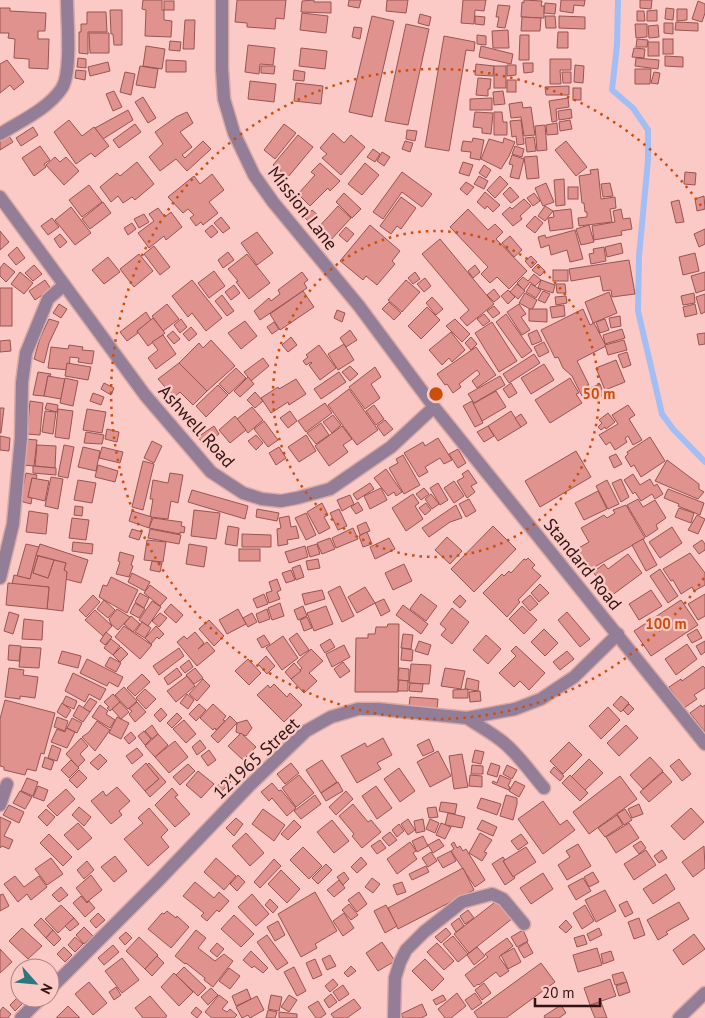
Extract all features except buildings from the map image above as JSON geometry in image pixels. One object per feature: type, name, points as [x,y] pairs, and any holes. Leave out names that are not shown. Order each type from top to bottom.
[{"type":"street","points":[[0,134],[42,108],[62,87],[67,66],[66,0]]},
{"type":"street","name":"Mission Lane","points":[[222,0],[224,99],[234,133],[254,175],[273,202],[359,306],[434,407]]},
{"type":"street","name":"Ashwell Road","points":[[0,197],[145,396],[211,472],[243,493],[262,499],[281,501],[330,489],[391,447],[434,407]]},
{"type":"street","points":[[0,578],[13,524],[21,438],[22,383],[26,353],[48,299],[64,285]]},
{"type":"street","name":"Standard Road","points":[[434,407],[705,744]]},
{"type":"street","name":"121965 Street","points":[[60,979],[249,786],[306,731],[332,718],[358,709],[378,709],[467,718],[515,709],[541,699],[574,677],[618,634]]},
{"type":"street","points":[[467,718],[503,742],[517,755],[524,766],[544,788]]},
{"type":"street","points":[[0,804],[7,784]]},
{"type":"street","points":[[394,1018],[395,978],[406,950],[424,932],[462,902],[492,894],[503,899],[524,924]]},
{"type":"street","points":[[679,1018],[705,992]]},
{"type":"street","points":[[21,1018],[31,1008]]},
{"type":"waterway","points":[[618,0],[617,45],[612,90],[633,108],[648,130],[648,160],[639,256],[638,311],[662,414],[673,429],[705,462]]}]
